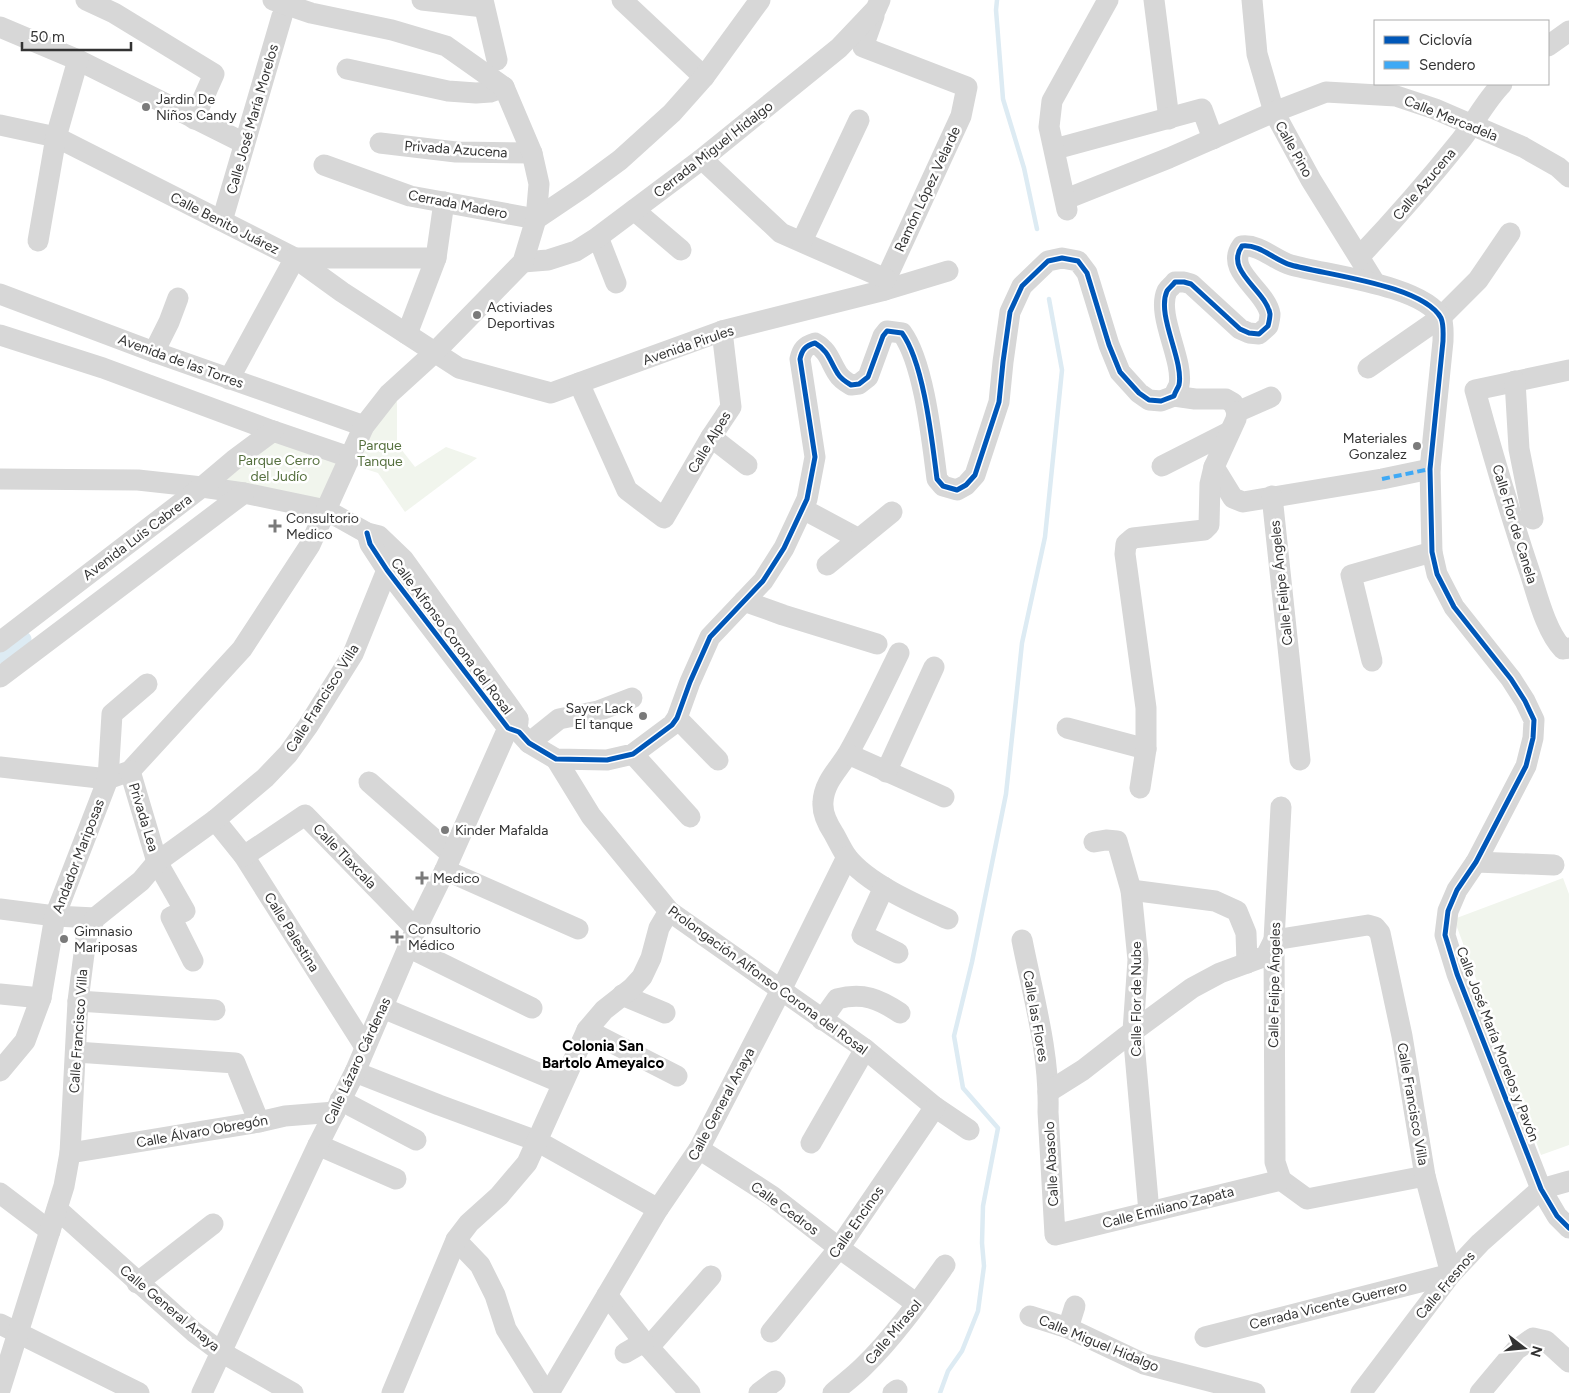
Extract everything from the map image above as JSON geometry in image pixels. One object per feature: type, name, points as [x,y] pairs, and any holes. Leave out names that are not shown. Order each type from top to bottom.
[{"type":"street","points":[[86,0],[114,14],[214,74],[194,119]]},
{"type":"street","points":[[422,0],[484,3],[497,60]]},
{"type":"street","points":[[622,0],[704,77]]},
{"type":"street","points":[[536,219],[620,160],[672,113],[704,77],[760,0]]},
{"type":"street","points":[[1108,0],[1052,101],[1049,127],[1055,149],[1202,109],[1213,139]]},
{"type":"street","points":[[1154,0],[1169,119]]},
{"type":"street","name":"Calle Pino","points":[[1252,0],[1257,54],[1274,112],[1311,180],[1360,256],[1375,283]]},
{"type":"street","name":"Ramón López Velarde","points":[[878,4],[863,47],[967,87],[961,116],[885,284]]},
{"type":"street","name":"Cerrada Miguel Hidalgo","points":[[523,262],[548,260],[576,251],[598,237],[702,159],[839,48],[878,4]]},
{"type":"street","points":[[0,767],[108,779],[130,772],[242,649],[310,544],[364,426],[389,394],[434,353],[523,262],[536,219],[539,184],[532,153],[504,86],[446,46],[392,30],[277,8]]},
{"type":"street","name":"Calle José María Morelos","points":[[222,221],[244,142],[277,8]]},
{"type":"street","points":[[0,27],[78,60],[194,119],[244,142]]},
{"type":"street","points":[[1549,45],[1569,31]]},
{"type":"street","points":[[38,241],[56,136],[78,60]]},
{"type":"street","points":[[347,68],[448,91],[490,92],[504,86]]},
{"type":"street","name":"Calle Azucena","points":[[1360,256],[1398,216],[1472,126],[1480,112],[1501,85]]},
{"type":"street","name":"Calle Mercadela","points":[[1055,149],[1066,205],[1274,112],[1326,92],[1396,96],[1436,109],[1523,147],[1558,167],[1569,177]]},
{"type":"street","points":[[802,241],[859,120]]},
{"type":"street","name":"Calle Benito Juárez","points":[[0,125],[56,136],[295,258],[342,292],[434,353]]},
{"type":"street","name":"Privada Azucena","points":[[380,143],[456,152],[532,153]]},
{"type":"street","points":[[702,159],[781,233],[802,241],[885,284]]},
{"type":"street","name":"Cerrada Madero","points":[[324,165],[410,196],[536,219]]},
{"type":"street","points":[[407,334],[436,258],[444,202]]},
{"type":"street","points":[[634,210],[681,250]]},
{"type":"street","points":[[1368,368],[1440,318],[1478,280],[1510,233]]},
{"type":"street","points":[[598,237],[616,283]]},
{"type":"street","points":[[1073,240],[1078,261],[1087,273],[1109,345],[1120,372],[1139,393],[1149,400],[1161,402],[1174,396],[1196,399],[1226,399],[1232,403],[1237,412],[1236,419],[1214,467],[1210,484],[1209,525],[1204,530],[1133,538],[1126,544],[1125,554],[1146,708],[1146,749],[1140,788]]},
{"type":"street","points":[[1174,396],[1178,385],[1179,373],[1165,302],[1167,291],[1175,282],[1191,284],[1240,329],[1249,333],[1259,334],[1268,326],[1270,314],[1262,296],[1241,272],[1237,258],[1238,251],[1242,246],[1258,247],[1272,257],[1305,268],[1398,289],[1432,308],[1440,318]]},
{"type":"street","points":[[229,379],[295,258],[436,258]]},
{"type":"street","points":[[556,758],[607,760],[633,754],[679,720],[690,682],[710,637],[763,581],[784,548],[807,499],[815,457],[800,360],[802,351],[807,345],[814,343],[823,348],[830,357],[839,376],[850,385],[859,384],[868,377],[883,336],[888,331],[902,334],[908,342],[922,384],[938,479],[943,486],[957,490],[966,485],[975,475],[1000,402],[1010,312],[1022,286],[1027,279],[1048,261],[1062,258],[1078,261]]},
{"type":"street","name":"Avenida Pirules","points":[[434,353],[459,368],[551,393],[722,331],[885,284],[948,271]]},
{"type":"street","name":"Avenida de las Torres","points":[[0,294],[154,352],[364,426]]},
{"type":"street","points":[[154,352],[169,322],[178,298]]},
{"type":"street","name":"Calle José María Morelos y Pavón","points":[[1440,318],[1443,328],[1443,341],[1430,469],[1432,552],[1437,574],[1454,607],[1511,679],[1534,720],[1533,738],[1526,766],[1476,862],[1457,890],[1448,910],[1445,935],[1456,974],[1542,1189],[1557,1216],[1569,1228]]},
{"type":"street","name":"Calle Alpes","points":[[579,383],[627,490],[664,518],[731,406],[722,331]]},
{"type":"street","points":[[0,335],[104,368],[273,431],[349,457]]},
{"type":"street","points":[[1533,519],[1519,449],[1515,381],[1569,370]]},
{"type":"street","name":"Calle Flor de Canela","points":[[1515,381],[1475,390],[1506,502],[1540,604],[1556,642],[1563,649],[1569,648]]},
{"type":"street","points":[[1237,412],[1271,397]]},
{"type":"street","name":"Avenida Luis Cabrera","points":[[0,642],[273,431]]},
{"type":"street","points":[[1162,466],[1229,432]]},
{"type":"street","points":[[711,437],[747,465]]},
{"type":"street","points":[[1214,467],[1233,498],[1243,502],[1382,479],[1430,469]]},
{"type":"street","name":"Calle Alfonso Corona del Rosal","points":[[0,478],[138,480],[244,493],[326,510],[366,533],[379,536],[403,560],[519,730]]},
{"type":"street","points":[[0,677],[244,493]]},
{"type":"street","name":"Calle Felipe Ángeles","points":[[1272,496],[1300,760]]},
{"type":"street","points":[[803,510],[859,539]]},
{"type":"street","points":[[827,565],[892,512]]},
{"type":"street","name":"Calle Alfonso Corona del Rosal","points":[[366,533],[370,544],[386,570],[519,730],[556,758]]},
{"type":"street","points":[[1372,661],[1351,575],[1432,552]]},
{"type":"street","name":"Calle Francisco Villa","points":[[0,1390],[8,1329],[50,1231],[64,1186],[70,1153],[78,1001],[86,938],[95,918],[141,881],[157,862],[215,820],[265,778],[288,754],[308,726],[353,654],[386,570]]},
{"type":"street","points":[[744,601],[877,644]]},
{"type":"street","points":[[21,625],[42,645]]},
{"type":"street","points":[[900,653],[848,754],[834,771],[822,802],[826,822],[847,857],[862,871],[884,887],[948,919]]},
{"type":"street","points":[[886,772],[934,667]]},
{"type":"street","name":"Privada Lea","points":[[108,779],[112,714],[147,684]]},
{"type":"street","points":[[519,730],[598,711],[632,698]]},
{"type":"street","points":[[679,720],[718,760]]},
{"type":"street","points":[[1067,728],[1146,749]]},
{"type":"street","name":"Calle Lázaro Cárdenas","points":[[202,1393],[354,1072],[412,938],[448,862],[519,730]]},
{"type":"street","points":[[633,754],[690,817]]},
{"type":"street","points":[[848,754],[944,797]]},
{"type":"street","name":"Prolongación Alfonso Corona del Rosal","points":[[556,758],[591,816],[669,910],[865,1049],[935,1107],[969,1130]]},
{"type":"street","name":"Privada Lea","points":[[130,772],[157,862],[185,910],[171,917],[193,961]]},
{"type":"street","name":"Andador Mariposas","points":[[0,1071],[24,1041],[41,998],[55,916],[108,779]]},
{"type":"street","points":[[369,782],[448,862],[578,929]]},
{"type":"street","name":"Calle Felipe Ángeles","points":[[1278,1171],[1274,940],[1281,807]]},
{"type":"street","name":"Calle Tlaxcala","points":[[244,856],[305,815],[412,938]]},
{"type":"street","name":"Calle Palestina","points":[[215,820],[244,856],[365,1047]]},
{"type":"street","name":"Calle Flor de Nube","points":[[1094,842],[1117,841],[1131,890],[1138,960],[1133,1031],[1149,1212]]},
{"type":"street","name":"Calle General Anaya","points":[[547,1393],[658,1209],[699,1149],[847,857]]},
{"type":"street","points":[[1476,862],[1554,865]]},
{"type":"street","points":[[884,887],[862,935],[898,953]]},
{"type":"street","points":[[1131,890],[1215,901],[1237,911],[1246,934],[1248,963]]},
{"type":"street","points":[[0,909],[55,916],[95,918]]},
{"type":"street","points":[[392,1393],[456,1240],[469,1224],[500,1196],[527,1163],[586,1030],[604,1010],[632,988],[642,977],[651,958],[659,928],[669,910]]},
{"type":"street","name":"Calle Francisco Villa","points":[[1274,940],[1368,925],[1375,927],[1380,933],[1402,1036],[1425,1176],[1451,1274]]},
{"type":"street","points":[[412,938],[532,1008]]},
{"type":"street","name":"Calle las Flores","points":[[1022,940],[1044,1053],[1048,1092]]},
{"type":"street","points":[[1048,1092],[1083,1070],[1192,988],[1220,973],[1266,956],[1274,940]]},
{"type":"street","points":[[0,994],[41,998]]},
{"type":"street","points":[[622,995],[665,1013]]},
{"type":"street","points":[[822,1020],[837,999],[849,995],[863,996],[885,1004],[900,1013]]},
{"type":"street","points":[[78,1001],[215,1010]]},
{"type":"street","points":[[383,1008],[562,1083]]},
{"type":"street","points":[[586,1030],[677,1076]]},
{"type":"street","points":[[812,1143],[865,1049]]},
{"type":"street","points":[[76,1052],[235,1063],[259,1122]]},
{"type":"street","points":[[354,1072],[537,1141],[658,1209]]},
{"type":"street","name":"Calle Abasolo","points":[[1048,1092],[1055,1235]]},
{"type":"street","points":[[338,1106],[416,1140]]},
{"type":"street","name":"Calle Álvaro Obregón","points":[[70,1153],[259,1122],[338,1106]]},
{"type":"street","name":"Calle Encinos","points":[[771,1332],[839,1248],[935,1107]]},
{"type":"street","points":[[318,1145],[396,1179]]},
{"type":"street","name":"Calle Cedros","points":[[699,1149],[772,1196],[839,1248],[917,1304]]},
{"type":"street","points":[[1278,1171],[1307,1199],[1425,1176]]},
{"type":"street","name":"Calle Emiliano Zapata","points":[[1055,1235],[1149,1212],[1278,1171]]},
{"type":"street","points":[[1542,1189],[1569,1181]]},
{"type":"street","name":"Calle Fresnos","points":[[1361,1393],[1451,1274],[1480,1243],[1542,1189]]},
{"type":"street","points":[[0,1193],[50,1231]]},
{"type":"street","name":"Calle General Anaya","points":[[57,1209],[194,1332],[221,1352],[293,1393]]},
{"type":"street","points":[[138,1283],[213,1224]]},
{"type":"street","points":[[456,1240],[480,1265],[495,1295],[506,1329],[547,1393]]},
{"type":"street","name":"Calle Mirasol","points":[[833,1392],[874,1356],[917,1304],[945,1265]]},
{"type":"street","name":"Cerrada Vicente Guerrero","points":[[1204,1337],[1451,1274]]},
{"type":"street","points":[[625,1353],[646,1344],[711,1276]]},
{"type":"street","points":[[606,1295],[683,1390]]},
{"type":"street","points":[[1068,1328],[1075,1306]]},
{"type":"street","name":"Calle Miguel Hidalgo","points":[[1030,1316],[1068,1328],[1144,1364],[1255,1393]]},
{"type":"street","points":[[8,1329],[139,1393]]},
{"type":"street","points":[[1480,1393],[1516,1350],[1533,1338],[1546,1341],[1569,1362]]},
{"type":"green space","name":"Parque Tanque","points":[[397,396],[397,444],[415,467],[446,447],[477,458],[405,512],[378,473],[353,465],[367,432]]},
{"type":"green space","name":"Parque Cerro del Judío","points":[[275,437],[343,461],[323,505],[214,483]]},
{"type":"green space","points":[[1563,878],[1569,894],[1569,1145],[1541,1155],[1454,919]]},
{"type":"waterway","points":[[997,0],[996,10],[1003,99],[1024,168],[1037,229]]},
{"type":"waterway","points":[[940,1393],[948,1371],[962,1351],[978,1311],[984,1266],[982,1243],[983,1206],[998,1128],[963,1088],[954,1036],[972,962],[1006,794],[1022,643],[1045,537],[1062,370],[1049,299]]},
{"type":"waterway","points":[[0,656],[24,639]]},
{"type":"marked path","points":[[1382,479],[1430,469]]},
{"type":"cycle path","points":[[367,533],[370,544],[387,570],[508,728],[519,732],[529,743],[556,759],[607,760],[633,754],[672,725],[677,718],[690,682],[710,637],[763,581],[784,548],[807,499],[815,457],[800,359],[806,347],[815,343],[820,346],[844,380],[851,385],[859,384],[868,377],[883,336],[887,331],[902,333],[910,346],[921,382],[930,424],[937,479],[943,486],[957,490],[966,485],[975,475],[999,402],[1010,312],[1022,286],[1048,261],[1062,258],[1078,261],[1087,273],[1109,345],[1120,372],[1139,393],[1149,400],[1161,401],[1174,396],[1179,385],[1178,363],[1165,312],[1167,291],[1175,282],[1191,284],[1240,329],[1249,333],[1259,334],[1268,326],[1270,314],[1267,305],[1238,264],[1238,255],[1242,246],[1255,247],[1291,265],[1372,283],[1415,297],[1431,307],[1441,318],[1443,327],[1430,469],[1432,552],[1437,574],[1454,607],[1511,679],[1534,720],[1533,738],[1526,766],[1476,862],[1457,890],[1448,911],[1445,935],[1457,974],[1541,1189],[1557,1216],[1569,1228]]},
{"type":"place","name":"Jardin De Niños Candy","points":[[146,107]]},
{"type":"place","name":"Activiades Deportivas","points":[[477,315]]},
{"type":"place","name":"Materiales Gonzalez","points":[[1417,446]]},
{"type":"place","name":"Consultorio Medico","points":[[275,526]]},
{"type":"place","name":"Sayer Lack El tanque","points":[[643,716]]},
{"type":"place","name":"Kinder Mafalda","points":[[445,830]]},
{"type":"place","name":"Medico","points":[[422,878]]},
{"type":"place","name":"Consultorio Médico","points":[[397,937]]},
{"type":"place","name":"Gimnasio Mariposas","points":[[64,939]]},
{"type":"district","name":"Colonia San Bartolo Ameyalco","points":[[603,1054]]}]
